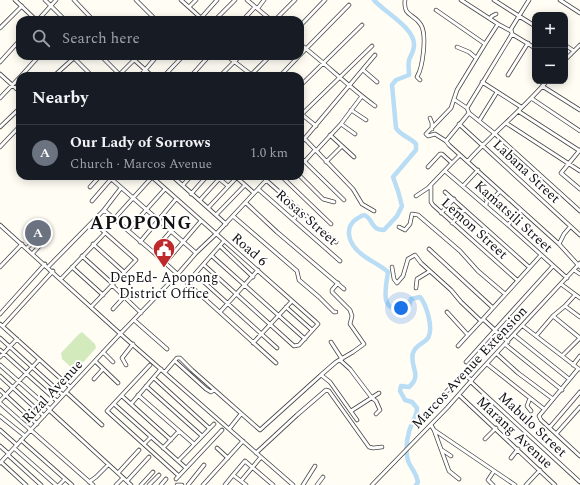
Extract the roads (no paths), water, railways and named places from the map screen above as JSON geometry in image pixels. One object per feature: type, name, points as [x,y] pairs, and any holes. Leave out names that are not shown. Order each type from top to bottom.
[{"type":"street","points":[[15,0],[33,16]]},
{"type":"street","points":[[45,0],[61,16]]},
{"type":"street","points":[[41,16],[56,0]]},
{"type":"street","points":[[74,0],[89,16]]},
{"type":"street","points":[[136,0],[152,16]]},
{"type":"street","points":[[181,0],[199,16]]},
{"type":"street","points":[[189,7],[196,0]]},
{"type":"street","points":[[204,16],[217,0]]},
{"type":"street","points":[[219,16],[235,0]]},
{"type":"street","points":[[247,0],[266,16]]},
{"type":"street","points":[[247,16],[264,0]]},
{"type":"street","points":[[279,16],[295,0]]},
{"type":"street","points":[[304,22],[325,0]]},
{"type":"street","points":[[405,0],[407,13],[417,20],[422,28],[424,56],[422,69],[418,77],[420,80]]},
{"type":"street","points":[[461,0],[532,46]]},
{"type":"street","points":[[494,0],[532,24]]},
{"type":"street","points":[[529,0],[512,27],[511,33],[467,108],[468,113],[494,133],[580,211]]},
{"type":"street","points":[[560,0],[580,13]]},
{"type":"street","points":[[304,51],[349,5]]},
{"type":"street","points":[[0,28],[22,6]]},
{"type":"street","points":[[436,10],[485,44]]},
{"type":"street","points":[[490,19],[496,14]]},
{"type":"street","points":[[498,24],[457,90],[455,100],[451,108],[426,133],[426,135],[435,134],[446,141],[559,244],[579,265]]},
{"type":"street","points":[[304,82],[362,25]]},
{"type":"street","points":[[508,75],[528,43]]},
{"type":"street","points":[[0,62],[16,44]]},
{"type":"street","points":[[568,57],[580,45]]},
{"type":"street","points":[[304,110],[372,46]]},
{"type":"street","points":[[457,47],[469,52],[476,58]]},
{"type":"street","points":[[568,47],[574,51]]},
{"type":"street","points":[[306,49],[375,106]]},
{"type":"street","points":[[364,54],[370,61]]},
{"type":"street","points":[[374,211],[362,204],[353,189],[304,139],[375,56]]},
{"type":"street","points":[[24,72],[35,60]]},
{"type":"street","points":[[58,72],[71,60]]},
{"type":"street","points":[[77,60],[88,72]]},
{"type":"street","points":[[105,60],[115,72]]},
{"type":"street","points":[[121,72],[134,60],[147,72]]},
{"type":"street","points":[[145,70],[154,60]]},
{"type":"street","points":[[168,72],[179,60]]},
{"type":"street","points":[[195,72],[205,60]]},
{"type":"street","points":[[255,72],[266,60]]},
{"type":"street","points":[[284,72],[296,60]]},
{"type":"street","points":[[224,72],[234,61],[246,72]]},
{"type":"street","points":[[363,70],[377,82]]},
{"type":"street","points":[[0,74],[16,88]]},
{"type":"street","points":[[0,98],[16,80]]},
{"type":"street","points":[[482,82],[521,108]]},
{"type":"street","points":[[468,161],[482,145],[542,86],[580,110]]},
{"type":"street","points":[[479,121],[497,92]]},
{"type":"street","points":[[344,200],[304,161],[341,124],[362,96]]},
{"type":"street","points":[[531,98],[580,130]]},
{"type":"street","points":[[455,100],[467,108]]},
{"type":"street","points":[[351,110],[366,120]]},
{"type":"street","points":[[518,111],[580,151],[561,172],[580,189]]},
{"type":"street","points":[[0,127],[16,112]]},
{"type":"street","points":[[446,141],[468,113]]},
{"type":"street","points":[[304,117],[316,126]]},
{"type":"street","points":[[430,118],[432,128]]},
{"type":"street","points":[[506,123],[580,171]]},
{"type":"street","points":[[341,124],[355,134]]},
{"type":"street","name":"Labana Street","points":[[459,124],[580,235]]},
{"type":"street","points":[[0,147],[16,130]]},
{"type":"street","points":[[330,135],[354,157]]},
{"type":"street","points":[[326,162],[342,146]]},
{"type":"street","points":[[428,167],[440,154],[452,163]]},
{"type":"street","points":[[416,196],[424,192],[460,154]]},
{"type":"street","points":[[463,186],[478,170]]},
{"type":"street","name":"Kamatsili Street","points":[[445,171],[508,224],[567,278]]},
{"type":"street","points":[[90,187],[96,180]]},
{"type":"street","points":[[92,201],[108,180]]},
{"type":"street","points":[[113,180],[196,253],[226,224],[266,180],[336,242]]},
{"type":"street","points":[[114,219],[150,180]]},
{"type":"street","name":"Road 6","points":[[157,180],[176,199],[317,323],[312,330]]},
{"type":"street","points":[[178,180],[191,194],[200,200],[226,224]]},
{"type":"street","points":[[182,185],[187,180]]},
{"type":"street","points":[[191,194],[203,180]]},
{"type":"street","points":[[200,200],[216,180]]},
{"type":"street","points":[[221,180],[228,186]]},
{"type":"street","points":[[208,208],[233,180]]},
{"type":"street","points":[[240,180],[254,193]]},
{"type":"street","points":[[285,180],[331,224]]},
{"type":"street","points":[[304,180],[323,199],[334,202]]},
{"type":"street","points":[[216,215],[245,185]]},
{"type":"street","name":"Lemon Street","points":[[430,186],[431,202],[441,213],[517,280]]},
{"type":"street","points":[[0,314],[46,265],[104,210],[121,188]]},
{"type":"street","points":[[128,230],[165,189]]},
{"type":"street","name":"Rosas Street","points":[[258,189],[340,261]]},
{"type":"street","points":[[493,199],[500,191]]},
{"type":"street","points":[[445,192],[529,267]]},
{"type":"street","points":[[485,196],[487,200],[486,205]]},
{"type":"street","points":[[140,242],[176,199]]},
{"type":"street","points":[[441,213],[454,199]]},
{"type":"street","points":[[246,203],[277,232],[344,288]]},
{"type":"street","points":[[104,210],[276,363]]},
{"type":"street","points":[[452,223],[456,219],[454,215],[458,210],[462,212],[464,210]]},
{"type":"street","points":[[508,224],[521,210]]},
{"type":"street","points":[[293,220],[300,211]]},
{"type":"street","points":[[399,227],[405,230],[410,224],[412,214],[416,214],[460,251],[478,271],[505,294]]},
{"type":"street","points":[[233,216],[297,272],[299,280],[334,312],[336,312]]},
{"type":"street","points":[[165,264],[201,221]]},
{"type":"street","points":[[91,307],[136,260],[92,222]]},
{"type":"street","points":[[0,225],[293,485]]},
{"type":"street","points":[[559,244],[564,234],[570,227]]},
{"type":"street","points":[[153,252],[170,231]]},
{"type":"street","points":[[61,279],[104,233]]},
{"type":"street","points":[[26,248],[41,234],[46,239],[33,254]]},
{"type":"street","points":[[187,283],[224,241]]},
{"type":"street","points":[[0,267],[22,244]]},
{"type":"street","points":[[93,244],[124,272]]},
{"type":"street","points":[[220,246],[253,277]]},
{"type":"street","points":[[429,249],[492,307]]},
{"type":"street","name":"Rizal Avenue","points":[[1,462],[121,333],[178,275],[196,253]]},
{"type":"street","points":[[392,267],[394,279],[398,283],[403,276],[408,259],[415,255],[430,271],[452,290],[461,302],[562,390]]},
{"type":"street","points":[[458,346],[541,255]]},
{"type":"street","points":[[82,256],[141,312]]},
{"type":"street","points":[[212,256],[305,339]]},
{"type":"street","points":[[204,265],[294,346],[298,346],[312,330],[286,307]]},
{"type":"street","name":"Marcos Avenue Extension","points":[[372,485],[431,425],[579,265]]},
{"type":"street","points":[[466,362],[553,266]]},
{"type":"street","points":[[72,267],[103,295]]},
{"type":"street","points":[[221,314],[258,270]]},
{"type":"street","points":[[574,270],[580,274]]},
{"type":"street","points":[[416,288],[417,279],[430,271]]},
{"type":"street","points":[[53,272],[1,325],[70,387]]},
{"type":"street","points":[[195,274],[277,348]]},
{"type":"street","points":[[165,372],[178,358],[180,358],[241,414],[261,430],[341,360],[364,344],[350,324],[352,316],[350,310],[332,292],[338,283]]},
{"type":"street","points":[[561,284],[580,298]]},
{"type":"street","points":[[536,336],[553,316],[566,306],[575,295]]},
{"type":"street","points":[[113,309],[124,297]]},
{"type":"street","points":[[253,343],[292,301]]},
{"type":"street","points":[[566,306],[580,317]]},
{"type":"street","points":[[447,312],[468,335]]},
{"type":"street","points":[[553,316],[580,338],[562,356]]},
{"type":"street","points":[[134,320],[167,349]]},
{"type":"street","points":[[523,326],[579,370],[539,416],[541,420],[580,456]]},
{"type":"street","points":[[514,335],[570,380]]},
{"type":"street","points":[[0,338],[63,395]]},
{"type":"street","points":[[0,357],[17,339]]},
{"type":"street","points":[[331,342],[341,360],[376,401],[380,410],[376,414]]},
{"type":"street","points":[[126,365],[122,358],[133,344]]},
{"type":"street","points":[[0,350],[57,401]]},
{"type":"street","points":[[104,352],[113,362]]},
{"type":"street","points":[[497,354],[518,373],[553,400]]},
{"type":"street","points":[[573,365],[580,356]]},
{"type":"street","points":[[39,360],[0,402],[93,485]]},
{"type":"street","points":[[95,361],[118,383]]},
{"type":"street","points":[[175,361],[206,389],[211,392],[214,390]]},
{"type":"street","points":[[487,364],[544,409]]},
{"type":"street","points":[[0,365],[131,485]]},
{"type":"street","points":[[150,365],[107,411],[179,476]]},
{"type":"street","points":[[94,379],[103,369]]},
{"type":"street","points":[[130,404],[161,369]]},
{"type":"street","points":[[445,393],[463,375],[472,381]]},
{"type":"street","points":[[0,376],[44,416]]},
{"type":"street","points":[[322,376],[330,382],[357,420]]},
{"type":"street","points":[[154,378],[209,428]]},
{"type":"street","name":"Mabulo Street","points":[[472,381],[580,482]]},
{"type":"street","points":[[146,386],[202,436]]},
{"type":"street","points":[[0,390],[37,424]]},
{"type":"street","points":[[256,453],[296,415],[326,390],[329,391],[370,447],[382,447]]},
{"type":"street","points":[[66,392],[102,425]]},
{"type":"street","points":[[550,427],[580,392]]},
{"type":"street","points":[[351,411],[379,393]]},
{"type":"street","points":[[138,395],[194,444]]},
{"type":"street","name":"Marang Avenue","points":[[459,395],[496,428],[555,485]]},
{"type":"street","points":[[122,396],[171,440]]},
{"type":"street","points":[[530,398],[527,406],[531,411]]},
{"type":"street","points":[[114,404],[186,468]]},
{"type":"street","points":[[556,434],[580,407]]},
{"type":"street","points":[[229,429],[241,414]]},
{"type":"street","points":[[0,416],[25,436]]},
{"type":"street","points":[[178,462],[214,424]]},
{"type":"street","points":[[431,425],[449,472],[459,479]]},
{"type":"street","points":[[485,439],[496,428]]},
{"type":"street","points":[[0,430],[58,485],[65,479]]},
{"type":"street","points":[[176,479],[222,430]]},
{"type":"street","points":[[434,430],[515,485]]},
{"type":"street","points":[[163,448],[179,432]]},
{"type":"street","points":[[144,444],[151,437]]},
{"type":"street","points":[[21,440],[72,485]]},
{"type":"street","points":[[203,485],[243,441]]},
{"type":"street","points":[[0,446],[41,485]]},
{"type":"street","points":[[218,448],[228,458]]},
{"type":"street","points":[[441,449],[450,456]]},
{"type":"street","points":[[118,473],[139,450]]},
{"type":"street","points":[[511,458],[518,450]]},
{"type":"street","points":[[127,481],[149,457]]},
{"type":"street","points":[[241,481],[261,457]]},
{"type":"street","points":[[225,485],[246,459],[252,468],[273,485]]},
{"type":"street","points":[[1,462],[26,485]]},
{"type":"street","points":[[89,482],[108,465]]},
{"type":"street","points":[[188,485],[204,465]]},
{"type":"street","points":[[303,485],[315,466]]},
{"type":"street","points":[[526,485],[540,470]]},
{"type":"street","points":[[493,485],[488,480],[494,471]]},
{"type":"street","points":[[141,485],[153,472]]},
{"type":"street","points":[[149,485],[159,475]]},
{"type":"street","points":[[233,475],[246,485]]},
{"type":"street","points":[[317,485],[323,477]]},
{"type":"street","points":[[116,485],[123,478]]},
{"type":"street","points":[[161,485],[166,479]]},
{"type":"street","points":[[177,485],[182,485]]},
{"type":"waterway","points":[[374,0],[404,26],[410,32],[413,39],[414,47],[409,60],[409,75],[396,80],[392,85],[396,128],[400,133],[416,144],[416,150],[393,177],[402,206],[397,216],[384,230],[380,230],[376,228],[364,215],[352,224],[349,229],[349,234],[350,240],[358,251],[388,272],[385,294],[388,305],[399,310],[408,309],[411,299],[420,297],[425,305],[430,322],[430,334],[428,338],[418,346],[413,353],[412,358],[415,374],[413,383],[409,387],[401,386],[400,391],[405,400],[412,402],[417,408],[408,436],[406,449],[408,461],[416,475],[418,482],[416,485]]},
{"type":"place","name":"Our Lady of Sorrows","points":[[38,233]]},
{"type":"place","name":"DepEd- Apopong District Office","points":[[164,268]]},
{"type":"district","name":"APOPONG","points":[[141,223]]}]
